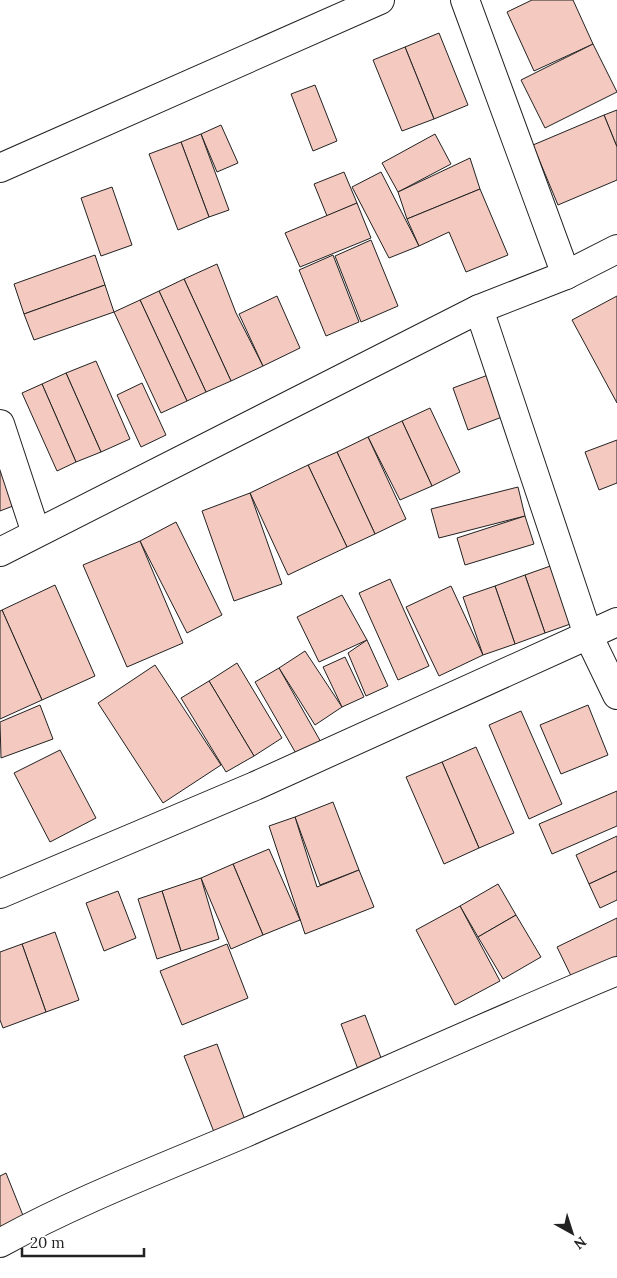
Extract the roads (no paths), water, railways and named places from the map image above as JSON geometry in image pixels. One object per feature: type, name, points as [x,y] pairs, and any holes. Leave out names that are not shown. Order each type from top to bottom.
[{"type":"street","points":[[0,168],[380,0]]},
{"type":"street","points":[[465,0],[566,275]]},
{"type":"street","points":[[0,552],[479,310],[566,275],[617,249]]},
{"type":"street","points":[[479,310],[588,635],[617,695]]},
{"type":"street","points":[[0,424],[36,534]]},
{"type":"street","points":[[0,894],[255,786],[617,622]]},
{"type":"street","points":[[0,1243],[45,1219],[617,971]]}]
